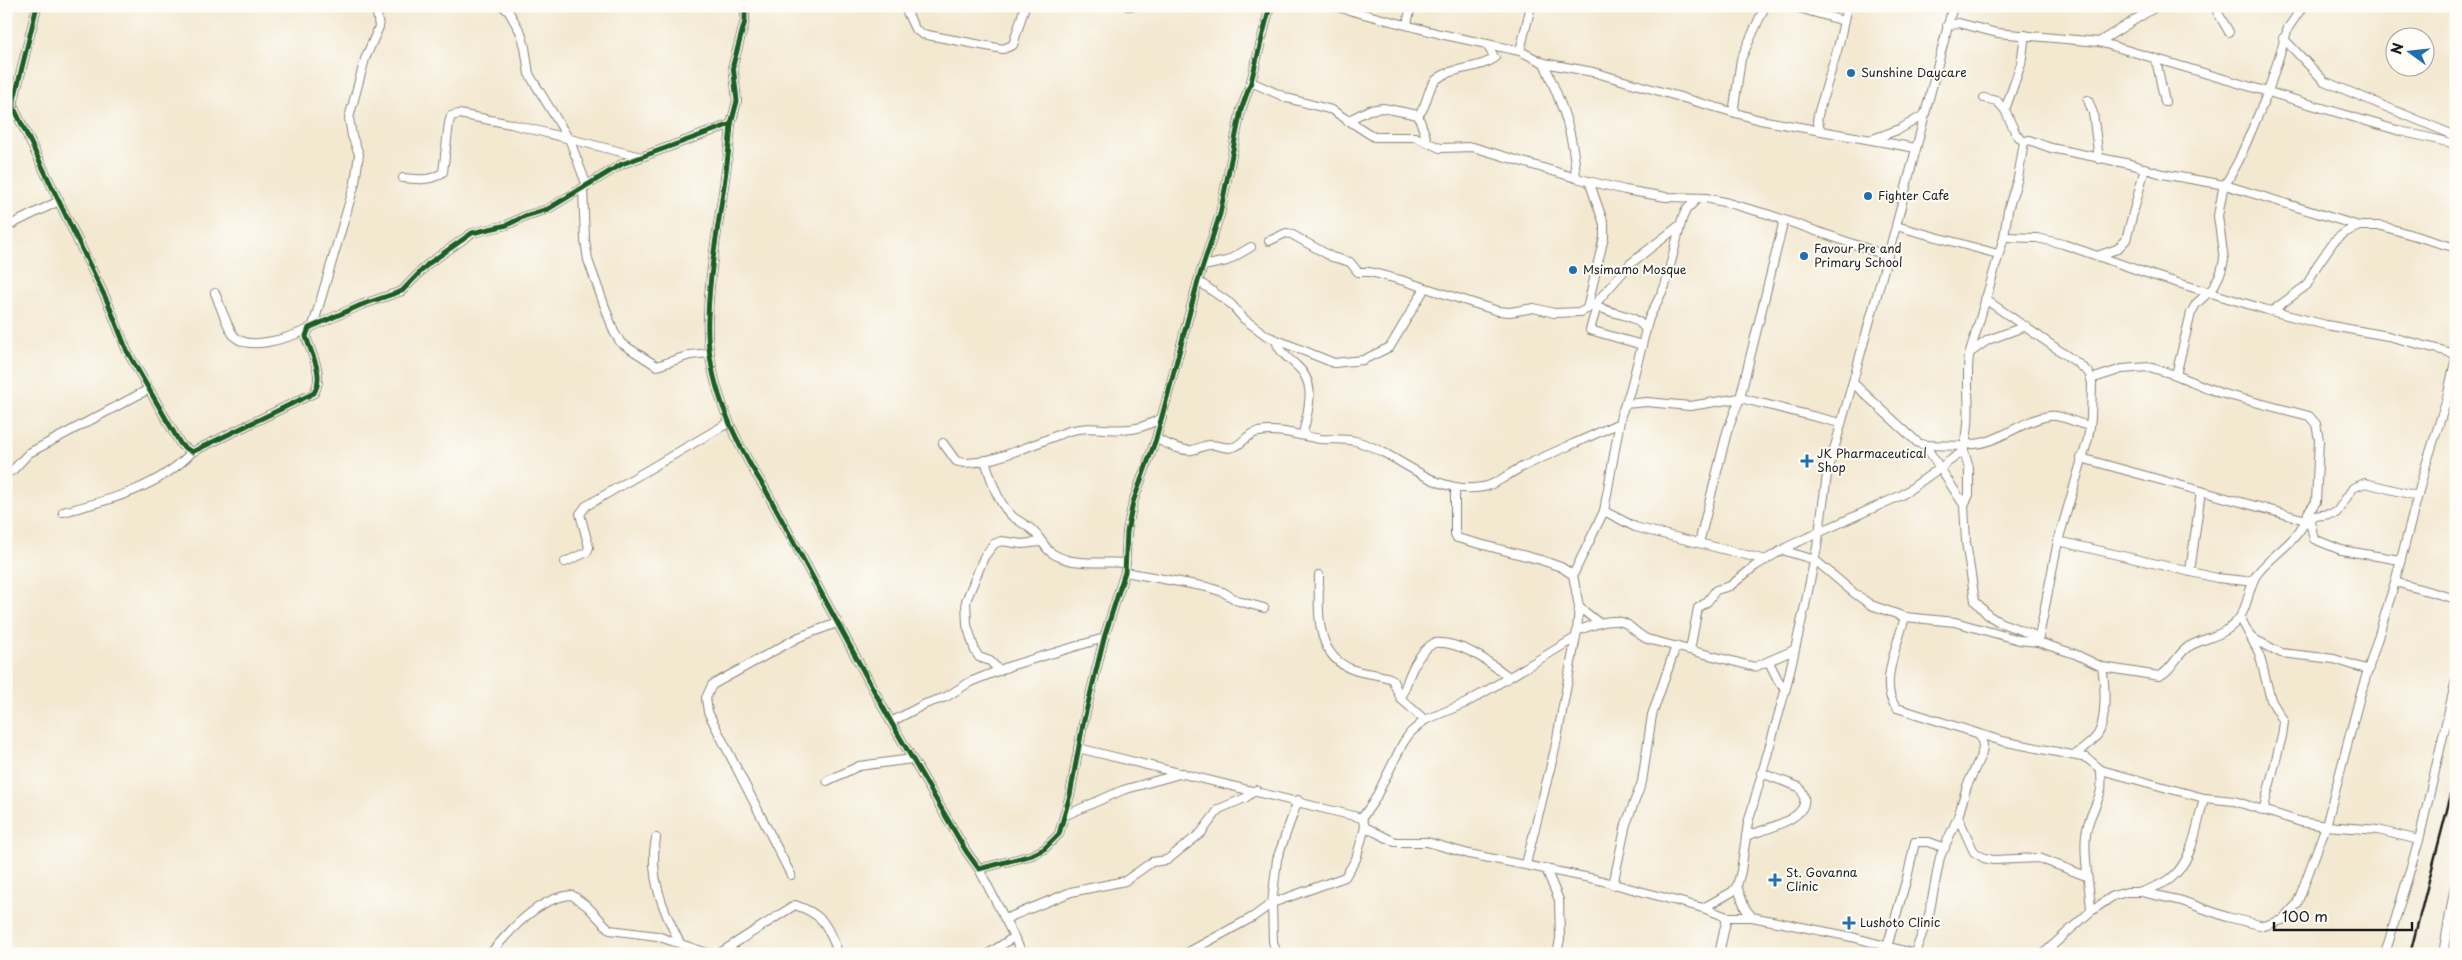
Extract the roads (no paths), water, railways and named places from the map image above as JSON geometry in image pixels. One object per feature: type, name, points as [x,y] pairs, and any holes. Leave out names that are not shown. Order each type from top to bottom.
[{"type":"street","points":[[36,6],[10,108],[60,201],[108,303],[127,351],[181,445],[192,452]]},
{"type":"street","points":[[63,512],[130,494],[171,471],[192,452],[314,393],[319,384],[319,374],[306,336],[354,183],[358,154],[349,118],[365,59],[380,27],[376,6]]},
{"type":"street","points":[[503,6],[509,12],[521,33],[529,74],[570,141],[585,187],[584,240],[588,260],[614,332],[621,344],[657,366],[690,354],[710,354]]},
{"type":"street","points":[[746,6],[745,21],[733,65],[737,101],[731,124],[708,319],[710,354],[728,423],[744,456],[764,487],[891,722],[949,817],[966,851],[980,869],[1023,954]]},
{"type":"street","points":[[904,6],[915,29],[922,34],[1003,49],[1013,45],[1025,6]]},
{"type":"street","points":[[1127,6],[1135,6]]},
{"type":"street","points":[[980,869],[1021,859],[1044,848],[1059,834],[1104,638],[1125,572],[1129,520],[1156,439],[1198,281],[1220,214],[1241,110],[1251,82],[1270,6]]},
{"type":"street","points":[[1334,6],[1487,45],[1520,51],[1544,63],[1593,72],[1760,120],[1916,148]]},
{"type":"street","points":[[1407,24],[1411,6]]},
{"type":"street","points":[[1520,51],[1531,6]]},
{"type":"street","points":[[1736,113],[1734,107],[1741,59],[1765,6]]},
{"type":"street","points":[[1792,6],[1844,21]]},
{"type":"street","points":[[1821,131],[1817,120],[1840,44],[1847,6]]},
{"type":"street","points":[[1752,918],[1740,899],[1737,886],[1746,836],[1786,688],[1815,560],[1827,474],[1888,256],[1953,6]]},
{"type":"street","points":[[2099,42],[2158,6]]},
{"type":"street","points":[[2214,6],[2229,32]]},
{"type":"street","points":[[2176,375],[2191,313],[2196,304],[2217,281],[2224,260],[2218,216],[2225,185],[2239,160],[2268,92],[2283,38],[2303,6]]},
{"type":"street","points":[[1947,26],[1959,23],[1989,32],[2099,42],[2400,131],[2456,144]]},
{"type":"street","points":[[2005,110],[2021,64],[2025,35]]},
{"type":"street","points":[[2283,38],[2324,81],[2456,136]]},
{"type":"street","points":[[1428,143],[1418,115],[1436,80],[1453,72],[1486,64],[1495,58],[1487,45]]},
{"type":"street","points":[[2156,60],[2165,102]]},
{"type":"street","points":[[1544,63],[1569,124],[1574,146],[1576,178]]},
{"type":"street","points":[[1251,82],[1287,98],[1332,110],[1374,137],[1416,137],[1440,148],[1481,148],[1589,181],[1666,198],[1698,198],[1728,203],[1888,256]]},
{"type":"street","points":[[1984,98],[1997,101],[2005,110],[2016,134],[2024,142]]},
{"type":"street","points":[[2088,100],[2093,113],[2099,159]]},
{"type":"street","points":[[1348,121],[1369,110],[1383,108],[1418,115]]},
{"type":"street","points":[[402,178],[427,179],[437,177],[443,172],[449,123],[451,116],[459,114],[511,124],[570,141],[641,157]]},
{"type":"street","points":[[1873,139],[1900,128],[1924,115]]},
{"type":"street","points":[[215,293],[232,334],[240,340],[268,343],[402,291],[428,264],[472,234],[507,225],[525,216],[548,209],[622,164],[671,144],[731,124]]},
{"type":"street","points":[[2024,142],[2029,140],[2051,148],[2145,168],[2162,174],[2225,185],[2359,226],[2382,226],[2456,248]]},
{"type":"street","points":[[2024,142],[2018,178],[2008,210],[2004,237],[1985,298],[1967,374],[1964,446],[1969,468],[1969,495],[1964,505],[1966,542],[1975,601],[1988,615],[1999,622],[2102,667],[2154,675],[2163,674],[2178,655],[2189,647],[2218,636],[2240,617],[2248,603],[2254,579],[2282,550],[2307,517],[2316,502],[2319,440],[2316,424],[2312,418],[2284,408],[2220,393],[2176,375],[2149,367],[2122,369],[2091,379]]},
{"type":"street","points":[[2100,255],[2117,250],[2126,240],[2145,168]]},
{"type":"street","points":[[1587,309],[1594,285],[1604,230],[1603,218],[1589,181]]},
{"type":"street","points":[[1526,864],[1564,710],[1579,607],[1573,575],[1604,510],[1619,423],[1649,318],[1665,286],[1680,225],[1686,210],[1698,198]]},
{"type":"street","points":[[6,227],[60,201]]},
{"type":"street","points":[[1699,543],[1727,432],[1740,398],[1784,220]]},
{"type":"street","points":[[1642,345],[1590,330],[1596,305],[1630,264],[1680,225]]},
{"type":"street","points":[[1896,226],[1998,254]]},
{"type":"street","points":[[2272,311],[2307,285],[2316,266],[2334,241],[2346,232],[2359,226]]},
{"type":"street","points":[[1268,241],[1286,233],[1291,234],[1332,257],[1350,262],[1358,272],[1370,272],[1498,311],[1534,308],[1571,313],[1596,305]]},
{"type":"street","points":[[2004,237],[2037,238],[2100,255],[2208,292],[2272,311],[2326,325],[2388,336],[2456,356],[2446,402],[2326,826],[2297,904],[2282,920],[2264,926],[2233,919],[2182,902],[2142,892],[2127,892],[2112,896],[2091,911],[2044,954]]},
{"type":"street","points":[[1203,266],[1227,260],[1251,247]]},
{"type":"street","points":[[1198,281],[1231,304],[1260,332],[1276,341],[1334,362],[1363,360],[1383,352],[1395,341],[1424,288]]},
{"type":"street","points":[[1985,298],[2076,362],[2089,373],[2091,379],[2090,426],[2058,541],[2038,639]]},
{"type":"street","points":[[1596,305],[1607,312],[1633,317],[1646,330]]},
{"type":"street","points":[[1971,352],[1988,340],[2026,326]]},
{"type":"street","points":[[1276,341],[1280,351],[1304,371],[1310,385],[1303,434]]},
{"type":"street","points":[[1852,383],[1911,439],[1925,446],[1964,446],[1990,441],[2048,416],[2056,416],[2090,426]]},
{"type":"street","points":[[6,474],[13,470],[29,453],[149,389]]},
{"type":"street","points":[[1625,404],[1647,402],[1690,406],[1740,398],[1840,424]]},
{"type":"street","points":[[943,443],[956,461],[968,464],[985,460],[1071,430],[1089,427],[1137,428],[1162,418]]},
{"type":"street","points":[[565,562],[587,552],[589,547],[580,514],[586,506],[728,423]]},
{"type":"street","points":[[1156,439],[1169,445],[1189,450],[1210,445],[1224,448],[1235,447],[1246,437],[1255,433],[1291,432],[1322,439],[1355,441],[1406,464],[1435,483],[1455,488],[1474,488],[1490,485],[1553,452],[1619,423]]},
{"type":"street","points":[[1925,446],[1964,505]]},
{"type":"street","points":[[1690,650],[1698,608],[1707,602],[1716,590],[1727,588],[1745,572],[1782,550],[1902,495],[1939,467],[1960,454],[1964,446]]},
{"type":"street","points":[[2081,458],[2201,491],[2307,517],[2336,513],[2348,493],[2365,483],[2418,496]]},
{"type":"street","points":[[985,460],[991,479],[1006,510],[1030,529],[1047,550],[1069,560],[1082,563],[1098,561],[1126,563]]},
{"type":"street","points":[[1455,488],[1455,534],[1458,538],[1541,560],[1561,567],[1573,575]]},
{"type":"street","points":[[2190,572],[2201,491]]},
{"type":"street","points":[[1604,510],[1635,527],[1766,560]]},
{"type":"street","points":[[2307,517],[2314,538],[2341,550],[2400,560]]},
{"type":"street","points":[[1000,671],[990,661],[979,657],[974,651],[967,625],[966,601],[984,557],[994,544],[1003,540],[1022,544],[1040,542]]},
{"type":"street","points":[[2058,541],[2217,578],[2254,579]]},
{"type":"street","points":[[1782,550],[1815,560],[1871,605],[1905,617],[1955,622],[2019,640],[2038,639]]},
{"type":"street","points":[[1125,572],[1223,592],[1238,601],[1264,608]]},
{"type":"street","points":[[1319,575],[1321,631],[1327,648],[1347,667],[1353,670],[1392,679],[1401,699],[1425,720]]},
{"type":"street","points":[[2395,582],[2456,599]]},
{"type":"street","points":[[1579,607],[1599,623]]},
{"type":"street","points":[[1905,617],[1887,687],[1890,699],[1897,708],[1980,734],[2057,753],[2087,758],[2102,770],[2204,798],[2234,801],[2263,811],[2326,826],[2378,830],[2420,840]]},
{"type":"street","points":[[2240,617],[2259,653],[2271,700],[2284,722],[2263,811]]},
{"type":"street","points":[[1362,818],[1374,801],[1402,743],[1425,720],[1466,703],[1576,634],[1599,623],[1626,624],[1638,635],[1755,667],[1794,650]]},
{"type":"street","points":[[791,876],[708,712],[706,698],[712,685],[766,653],[799,636],[837,624]]},
{"type":"street","points":[[891,722],[925,704],[946,698],[970,682],[1104,638]]},
{"type":"street","points":[[2252,638],[2281,653],[2334,660],[2369,670]]},
{"type":"street","points":[[1401,699],[1413,668],[1423,651],[1434,643],[1457,646],[1475,654],[1509,677]]},
{"type":"street","points":[[1613,885],[1626,824],[1642,782],[1652,715],[1676,646]]},
{"type":"street","points":[[1769,662],[1779,682],[1786,688]]},
{"type":"street","points":[[2075,755],[2098,735],[2101,727],[2104,717],[2102,667]]},
{"type":"street","points":[[2385,954],[2420,840],[2456,680]]},
{"type":"street","points":[[1365,827],[1395,842],[1427,842],[1469,854],[1526,864],[1613,885],[1703,908],[1727,917],[1752,918],[1916,954],[1929,915],[1937,869],[1958,817],[1967,786],[1982,753],[1983,745],[1980,734]]},
{"type":"street","points":[[1078,748],[1298,800],[1362,818]]},
{"type":"street","points":[[827,781],[859,766],[912,758]]},
{"type":"street","points":[[2091,911],[2086,876],[2086,835],[2088,819],[2101,789],[2102,770]]},
{"type":"street","points":[[1064,816],[1123,790],[1183,773]]},
{"type":"street","points":[[1746,836],[1786,822],[1800,813],[1802,809],[1803,794],[1799,787],[1762,773]]},
{"type":"street","points":[[1004,919],[1071,892],[1118,884],[1132,877],[1152,862],[1167,860],[1201,832],[1220,809],[1245,798],[1256,790]]},
{"type":"street","points":[[2142,892],[2172,878],[2185,861],[2204,798]]},
{"type":"street","points":[[1277,954],[1273,942],[1272,903],[1277,859],[1298,800]]},
{"type":"street","points":[[1958,817],[1974,852],[1984,858],[1993,860],[2039,858],[2086,876]]},
{"type":"street","points":[[1185,954],[1253,917],[1272,903],[1344,877],[1356,859],[1365,827],[1362,818]]},
{"type":"street","points":[[656,838],[657,887],[663,910],[680,943]]},
{"type":"street","points":[[1888,947],[1915,842],[1929,842],[1945,848]]},
{"type":"street","points":[[1546,869],[1559,900],[1560,939],[1557,954]]},
{"type":"street","points":[[2443,954],[2456,880]]},
{"type":"street","points":[[1703,908],[1726,897],[1737,886]]},
{"type":"street","points":[[490,954],[532,912],[550,902],[569,895],[577,897],[610,930],[657,936],[710,954]]},
{"type":"street","points":[[718,954],[795,905],[807,909],[824,920],[839,954]]},
{"type":"street","points":[[1719,954],[1727,917]]},
{"type":"street","points":[[988,954],[1014,937]]},
{"type":"railway","points":[[2410,954],[2456,775]]},
{"type":"place","name":"Sunshine Daycare","points":[[1851,73]]},
{"type":"place","name":"Fighter Cafe","points":[[1868,196]]},
{"type":"place","name":"Favour Pre and Primary School","points":[[1804,256]]},
{"type":"place","name":"Msimamo Mosque","points":[[1573,270]]},
{"type":"place","name":"JK Pharmaceutical Shop","points":[[1807,461]]},
{"type":"place","name":"St. Govanna Clinic","points":[[1775,880]]},
{"type":"place","name":"Lushoto Clinic","points":[[1849,923]]}]
